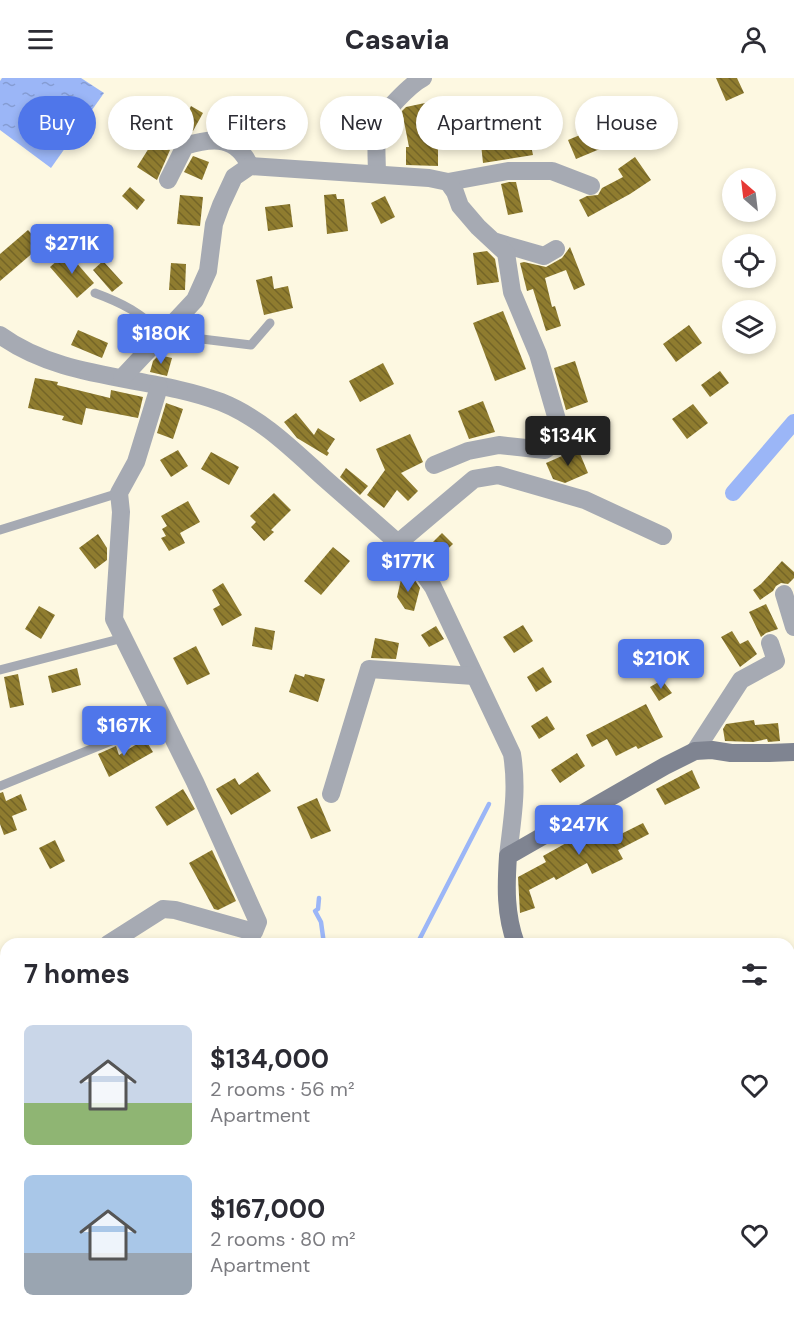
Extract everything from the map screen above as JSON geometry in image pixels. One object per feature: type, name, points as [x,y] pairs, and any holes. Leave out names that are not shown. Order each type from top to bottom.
[{"type":"street","points":[[377,174],[378,126],[394,104],[423,78]]},
{"type":"street","points":[[168,180],[185,146],[202,141],[226,142],[236,145],[250,166]]},
{"type":"street","points":[[122,378],[195,300],[208,271],[217,215],[234,177],[250,166],[429,178],[448,182],[508,171],[552,171],[591,186]]},
{"type":"street","points":[[434,465],[468,451],[499,445],[545,450],[556,442],[560,430],[538,354],[512,292],[506,253],[478,227],[460,206],[448,182]]},
{"type":"street","points":[[496,242],[544,256],[556,249]]},
{"type":"street","points":[[0,335],[25,352],[42,358],[218,402],[257,420],[398,543],[414,560],[433,587],[512,754],[516,778],[506,896],[510,928],[514,938]]},
{"type":"street","points":[[117,938],[163,909],[175,910],[254,932],[258,922],[195,782],[114,619],[121,512],[119,493],[136,462],[159,387]]},
{"type":"street","points":[[398,543],[474,479],[498,475],[585,500],[663,536]]},
{"type":"street","points":[[784,594],[794,627]]},
{"type":"street","points":[[695,751],[741,680],[776,662],[770,643]]},
{"type":"street","points":[[331,794],[369,669],[474,676]]},
{"type":"street","points":[[508,856],[695,751],[794,752]]},
{"type":"lane","points":[[95,293],[114,300],[146,318],[161,334],[252,345],[270,323]]},
{"type":"lane","points":[[0,530],[119,493]]},
{"type":"lane","points":[[0,670],[123,638]]},
{"type":"lane","points":[[0,786],[163,720]]},
{"type":"water","points":[[2,78],[81,78],[104,93],[96,104],[96,96],[18,96],[18,143],[0,130],[0,81]]},
{"type":"water","points":[[27,150],[64,150],[51,168]]},
{"type":"building","points":[[716,78],[737,78],[744,93],[726,101]]},
{"type":"building","points":[[416,105],[416,150],[438,150],[438,166],[406,165],[406,147],[409,147],[404,121],[406,107]]},
{"type":"building","points":[[194,108],[203,113],[194,129]]},
{"type":"building","points":[[575,137],[575,150],[597,150],[576,159],[568,140]]},
{"type":"building","points":[[148,150],[170,150],[157,180],[137,167]]},
{"type":"building","points":[[482,150],[532,150],[533,155],[483,163]]},
{"type":"building","points":[[193,156],[209,162],[202,180],[184,172]]},
{"type":"building","points":[[635,157],[651,180],[588,217],[579,200],[587,196],[598,195],[602,188],[623,177],[618,169]]},
{"type":"building","points":[[516,182],[523,212],[508,215],[501,184]]},
{"type":"building","points":[[130,187],[145,200],[137,210],[122,196]]},
{"type":"building","points":[[336,194],[337,199],[344,199],[348,231],[327,234],[324,195]]},
{"type":"building","points":[[180,195],[203,197],[200,226],[177,224]]},
{"type":"building","points":[[385,196],[395,217],[381,224],[371,203]]},
{"type":"building","points":[[290,204],[293,227],[268,231],[265,207]]},
{"type":"building","points":[[28,230],[42,245],[0,281],[0,254]]},
{"type":"building","points":[[570,247],[585,285],[574,290],[566,270],[545,278],[552,307],[555,306],[561,326],[546,331],[533,289],[527,291],[520,263],[546,267],[562,258]]},
{"type":"building","points":[[487,251],[495,259],[499,282],[477,285],[473,253]]},
{"type":"building","points":[[67,252],[94,283],[77,298],[50,267]]},
{"type":"building","points":[[103,261],[123,283],[112,292],[93,270]]},
{"type":"building","points":[[171,263],[186,264],[185,290],[169,290]]},
{"type":"building","points":[[272,276],[274,289],[288,286],[293,308],[264,315],[256,280]]},
{"type":"building","points":[[503,311],[526,369],[495,381],[473,323]]},
{"type":"building","points":[[689,325],[702,343],[676,362],[663,344]]},
{"type":"building","points":[[78,330],[108,343],[102,358],[71,345]]},
{"type":"building","points":[[159,355],[172,358],[167,376],[150,372],[153,361]]},
{"type":"building","points":[[575,361],[588,402],[566,410],[554,368]]},
{"type":"building","points":[[383,363],[394,384],[360,402],[349,381]]},
{"type":"building","points":[[720,371],[729,383],[710,397],[701,385]]},
{"type":"building","points":[[35,378],[58,382],[57,385],[110,398],[111,390],[143,397],[138,418],[86,408],[82,425],[62,420],[64,416],[28,408]]},
{"type":"building","points":[[483,401],[495,432],[469,439],[458,411]]},
{"type":"building","points":[[166,403],[183,409],[173,439],[157,433]]},
{"type":"building","points":[[693,404],[708,423],[687,439],[672,419]]},
{"type":"building","points":[[296,413],[314,435],[318,428],[335,439],[327,451],[329,453],[327,456],[297,438],[284,422]]},
{"type":"building","points":[[410,434],[423,462],[401,473],[418,491],[408,501],[397,490],[384,508],[367,495],[385,470],[376,449]]},
{"type":"building","points":[[578,449],[588,473],[565,483],[553,479],[546,463]]},
{"type":"building","points":[[178,450],[188,466],[171,477],[160,460]]},
{"type":"building","points":[[211,452],[239,467],[229,485],[201,469]]},
{"type":"building","points":[[346,468],[368,486],[360,495],[340,477]]},
{"type":"building","points":[[274,493],[291,510],[271,530],[274,532],[264,541],[251,527],[256,522],[250,516]]},
{"type":"building","points":[[188,501],[200,522],[180,533],[185,543],[169,551],[161,538],[166,536],[162,529],[167,526],[161,516]]},
{"type":"building","points":[[442,533],[453,544],[436,560],[426,549]]},
{"type":"building","points":[[98,534],[107,548],[107,560],[95,569],[79,548]]},
{"type":"building","points":[[333,547],[350,561],[321,595],[304,581]]},
{"type":"building","points":[[782,561],[794,572],[794,578],[788,584],[781,583],[776,586],[760,600],[753,590]]},
{"type":"building","points":[[402,575],[413,577],[420,588],[414,611],[405,609],[397,597]]},
{"type":"building","points":[[223,583],[242,615],[222,626],[213,609],[220,605],[212,590]]},
{"type":"building","points":[[766,604],[778,629],[761,637],[749,612]]},
{"type":"building","points":[[39,606],[55,615],[41,639],[25,629]]},
{"type":"building","points":[[523,625],[533,641],[514,653],[503,637]]},
{"type":"building","points":[[436,626],[444,639],[429,647],[421,635]]},
{"type":"building","points":[[255,627],[275,631],[272,650],[252,646]]},
{"type":"building","points":[[732,631],[740,644],[748,640],[757,654],[740,667],[721,637]]},
{"type":"building","points":[[375,638],[399,643],[396,659],[371,658]]},
{"type":"building","points":[[196,646],[210,674],[187,685],[173,658]]},
{"type":"building","points":[[687,649],[694,665],[669,676],[662,659]]},
{"type":"building","points":[[543,667],[552,682],[536,692],[527,677]]},
{"type":"building","points":[[77,668],[81,685],[52,693],[48,676]]},
{"type":"building","points":[[18,674],[24,705],[10,708],[4,677]]},
{"type":"building","points":[[295,674],[325,679],[318,702],[289,692]]},
{"type":"building","points":[[662,680],[672,693],[659,701],[650,687]]},
{"type":"building","points":[[646,704],[663,737],[616,756],[607,739],[592,747],[586,735]]},
{"type":"building","points":[[547,716],[555,729],[539,739],[531,726]]},
{"type":"building","points":[[754,720],[755,725],[778,723],[780,741],[768,742],[767,739],[753,742],[725,741],[723,729],[726,724]]},
{"type":"building","points":[[145,739],[153,752],[109,777],[98,754],[116,746],[119,755]]},
{"type":"building","points":[[577,753],[585,766],[560,783],[551,770]]},
{"type":"building","points":[[692,770],[700,788],[665,805],[656,789]]},
{"type":"building","points":[[258,772],[271,791],[231,815],[216,789],[235,778],[239,785]]},
{"type":"building","points":[[183,789],[195,809],[167,826],[155,807]]},
{"type":"building","points":[[3,792],[6,801],[21,794],[27,810],[12,816],[17,830],[4,835],[0,824],[0,793]]},
{"type":"building","points":[[317,798],[331,831],[311,839],[297,807]]},
{"type":"building","points":[[605,817],[615,837],[643,823],[649,834],[618,850],[623,859],[592,874],[587,863],[556,880],[554,877],[529,890],[535,908],[520,913],[518,877],[546,862],[543,856],[568,842],[565,837]]},
{"type":"building","points":[[55,840],[65,861],[50,869],[39,848]]},
{"type":"building","points":[[212,850],[236,901],[218,910],[214,909],[189,863]]},
{"type":"waterway","points":[[733,493],[794,422]]},
{"type":"waterway","points":[[420,938],[489,804]]},
{"type":"waterway","points":[[319,898],[318,909],[315,911],[321,922],[323,938]]}]
